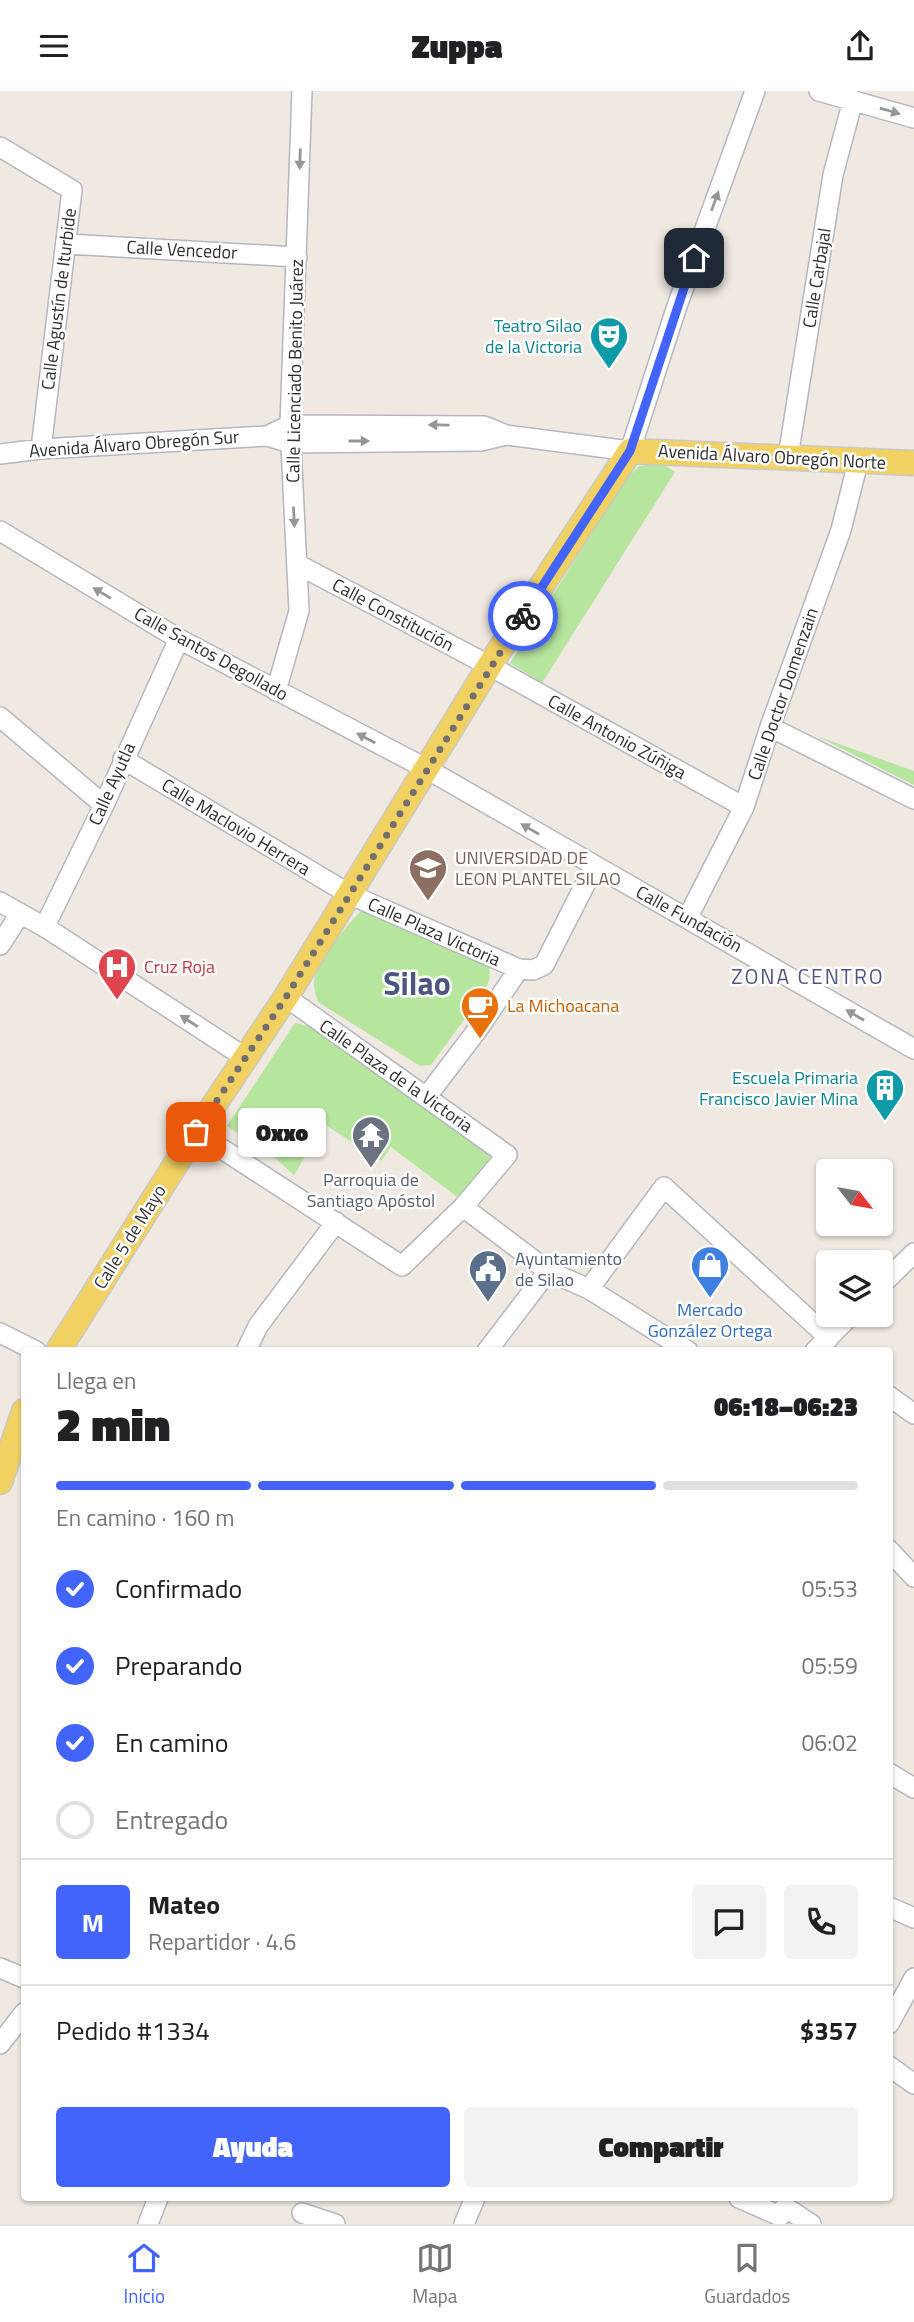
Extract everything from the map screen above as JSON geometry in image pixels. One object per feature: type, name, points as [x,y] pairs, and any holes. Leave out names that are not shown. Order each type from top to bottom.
[{"type":"main road","name":"Avenida Álvaro Obregón Norte","points":[[630,451],[914,463]]},
{"type":"main road","name":"Calle 5 de Mayo","points":[[61,1347],[196,1132],[286,997],[490,666],[630,451]]},
{"type":"main road","points":[[0,1482],[21,1420]]},
{"type":"street","name":"Calle Licenciado Benito Juárez","points":[[276,691],[299,611],[290,434],[302,91]]},
{"type":"street","points":[[630,451],[677,306],[755,91]]},
{"type":"street","points":[[819,91],[914,118]]},
{"type":"street","name":"Calle Carbajal","points":[[788,457],[834,176],[853,100]]},
{"type":"street","name":"Calle Agustín de Iturbide","points":[[0,147],[72,190],[41,449]]},
{"type":"street","name":"Calle Vencedor","points":[[67,244],[297,257]]},
{"type":"street","name":"Avenida Álvaro Obregón Sur","points":[[0,454],[41,449],[290,434],[481,441],[506,435],[630,451]]},
{"type":"street","name":"Calle Doctor Domenzain","points":[[688,917],[744,807],[841,530],[858,462]]},
{"type":"street","name":"Calle Santos Degollado","points":[[0,531],[179,639],[427,769]]},
{"type":"street","name":"Calle Constitución","points":[[297,564],[490,666]]},
{"type":"street","name":"Calle Ayutla","points":[[48,929],[48,921],[179,639]]},
{"type":"street","name":"Calle Antonio Zúñiga","points":[[490,666],[744,807]]},
{"type":"street","points":[[0,717],[104,805]]},
{"type":"street","points":[[770,727],[914,799]]},
{"type":"street","name":"Calle Maclovio Herrera","points":[[123,759],[349,894]]},
{"type":"street","name":"Calle Fundación","points":[[427,769],[914,1049]]},
{"type":"street","points":[[427,1096],[519,969],[533,971],[544,964],[594,867]]},
{"type":"street","name":"Calle Plaza Victoria","points":[[349,894],[519,969]]},
{"type":"street","points":[[0,902],[48,929],[246,1058]]},
{"type":"street","points":[[0,945],[20,914]]},
{"type":"street","name":"Calle Plaza de la Victoria","points":[[286,997],[507,1155],[463,1207]]},
{"type":"street","points":[[196,1132],[402,1266],[463,1207],[548,1271],[589,1289],[682,1347]]},
{"type":"street","points":[[589,1289],[664,1187],[823,1346],[840,1327]]},
{"type":"street","points":[[248,1347],[258,1327],[336,1222]]},
{"type":"street","points":[[893,1273],[914,1253]]},
{"type":"street","points":[[490,1347],[548,1271]]},
{"type":"street","points":[[0,1333],[28,1347]]},
{"type":"street","points":[[893,1399],[914,1413]]},
{"type":"street","points":[[893,1554],[914,1577]]},
{"type":"street","points":[[893,1775],[914,1788]]},
{"type":"street","points":[[893,1909],[914,1918]]},
{"type":"street","points":[[0,1968],[21,1977]]},
{"type":"street","points":[[893,2017],[914,1978]]},
{"type":"street","points":[[0,2043],[21,2017]]},
{"type":"street","points":[[893,2069],[914,2084]]},
{"type":"street","points":[[148,2224],[157,2201]]},
{"type":"street","points":[[464,2224],[474,2201]]},
{"type":"street","points":[[749,2201],[783,2211],[811,2224]]},
{"type":"street","points":[[303,2212],[335,2224]]},
{"type":"green space","points":[[661,463],[675,472],[542,683],[510,663],[626,479],[639,466]]},
{"type":"green space","points":[[817,736],[914,771],[914,785]]},
{"type":"green space","points":[[364,909],[489,964],[490,977],[485,991],[431,1065],[420,1066],[318,1002],[314,981],[319,967],[345,929]]},
{"type":"green space","points":[[295,1023],[319,1028],[498,1157],[460,1199],[391,1147],[381,1161],[324,1124],[294,1175],[275,1158],[227,1126]]},
{"type":"way so far","points":[[196,1132],[286,997],[493,660],[523,616]]},
{"type":"place","name":"Teatro Silao de la Victoria","points":[[609,370]]},
{"type":"place","name":"UNIVERSIDAD DE LEON PLANTEL SILAO","points":[[428,902]]},
{"type":"place","name":"Cruz Roja","points":[[117,1001]]},
{"type":"place","name":"La Michoacana","points":[[480,1040]]},
{"type":"place","name":"Escuela Primaria Francisco Javier Mina","points":[[885,1122]]},
{"type":"place","name":"Oxxo","points":[[196,1132]]},
{"type":"place","name":"Parroquia de Santiago Apóstol","points":[[371,1169]]},
{"type":"place","name":"Mercado González Ortega","points":[[710,1299]]},
{"type":"place","name":"Ayuntamiento de Silao","points":[[488,1303]]},
{"type":"district","name":"ZONA CENTRO","points":[[808,977]]},
{"type":"district","name":"Silao","points":[[417,984]]},
{"type":"route","points":[[523,616],[630,451],[694,258]]}]
